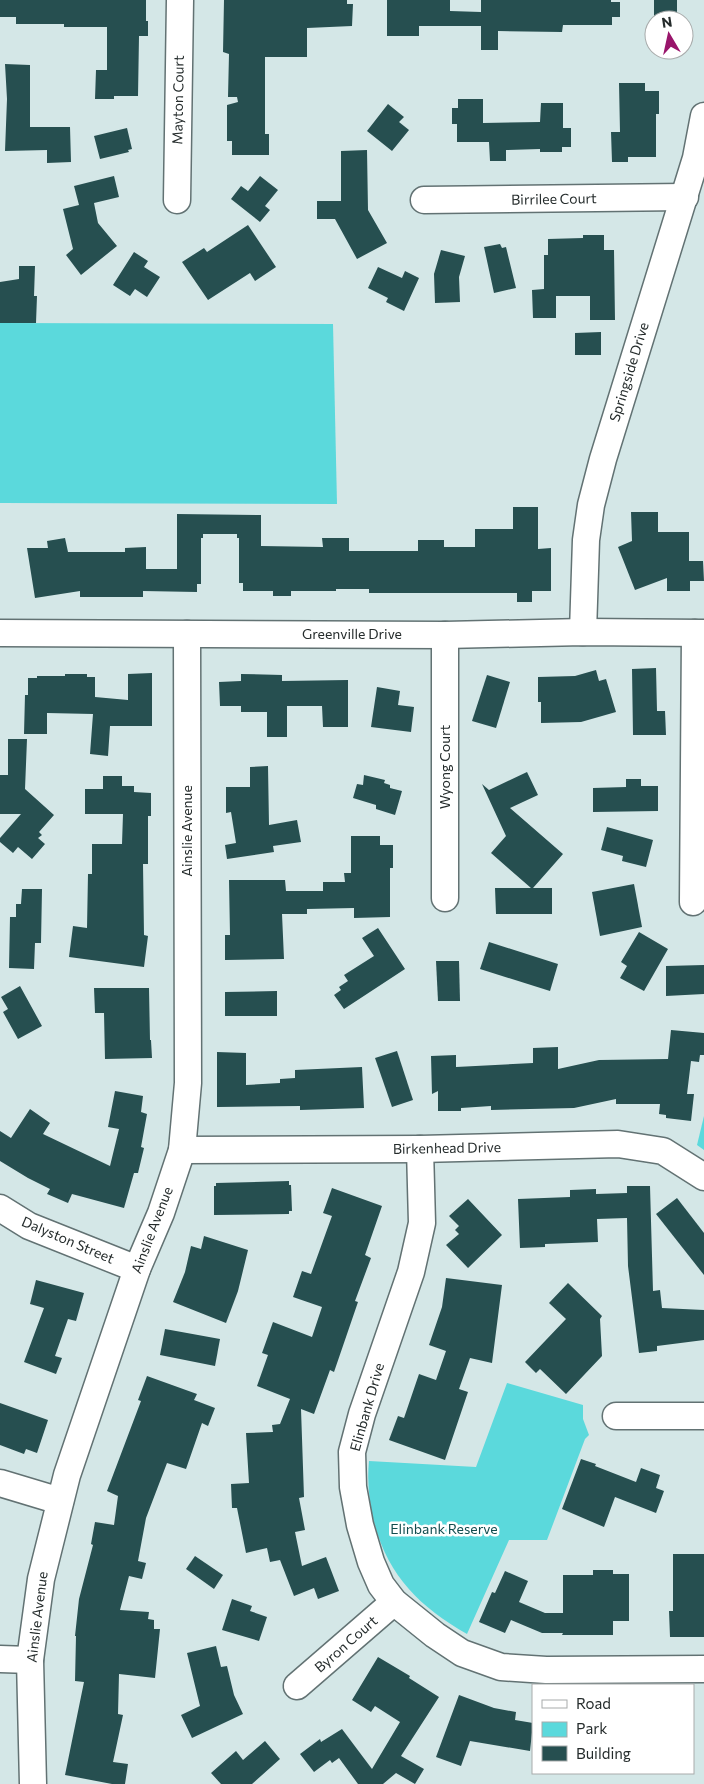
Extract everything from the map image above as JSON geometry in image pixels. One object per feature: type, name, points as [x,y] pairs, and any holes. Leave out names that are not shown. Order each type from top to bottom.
[{"type":"street","name":"Mayton Court","points":[[177,200],[180,0]]},
{"type":"street","name":"Springside Drive","points":[[582,632],[586,540],[591,505],[611,431],[685,197],[696,158],[704,116]]},
{"type":"street","name":"Birrilee Court","points":[[424,200],[685,197]]},
{"type":"street","name":"Greenville Drive","points":[[0,632],[445,635],[582,632],[700,633]]},
{"type":"street","points":[[693,902],[700,633]]},
{"type":"street","name":"Ainslie Avenue","points":[[33,1784],[30,1660],[41,1579],[67,1475],[137,1268],[162,1214],[182,1150],[188,1084],[186,634]]},
{"type":"street","name":"Wyong Court","points":[[445,635],[445,898]]},
{"type":"street","name":"Birkenhead Drive","points":[[182,1150],[420,1149],[618,1144],[663,1151],[704,1177]]},
{"type":"street","name":"Elinbank Drive","points":[[420,1149],[422,1223],[413,1264],[362,1414],[352,1452],[353,1487],[360,1525],[371,1562],[381,1585],[394,1602],[435,1635],[462,1652],[501,1667],[546,1670],[704,1669]]},
{"type":"street","name":"Dalyston Street","points":[[0,1208],[29,1226],[137,1268]]},
{"type":"street","points":[[616,1416],[704,1416]]},
{"type":"street","points":[[0,1483],[60,1501]]},
{"type":"street","name":"Byron Court","points":[[297,1686],[394,1602]]},
{"type":"street","points":[[0,1659],[30,1660]]},
{"type":"green space","points":[[0,323],[333,324],[337,504],[0,503]]},
{"type":"green space","points":[[704,1116],[704,1150],[697,1145]]},
{"type":"green space","name":"Elinbank Reserve","points":[[507,1383],[583,1405],[583,1419],[589,1435],[585,1439],[547,1540],[509,1540],[467,1634],[450,1624],[421,1601],[397,1574],[380,1541],[372,1514],[368,1484],[369,1461],[476,1467]]},
{"type":"building","points":[[0,0],[146,0],[148,36],[139,36],[138,96],[114,96],[114,99],[95,99],[96,70],[107,70],[107,27],[64,27],[64,24],[16,24],[16,17],[0,17]]},
{"type":"building","points":[[224,0],[347,0],[347,4],[353,4],[352,26],[307,28],[307,57],[265,57],[265,134],[269,134],[269,155],[232,155],[232,141],[227,141],[227,105],[238,102],[237,97],[228,97],[229,54],[223,52]]},
{"type":"building","points":[[387,0],[450,0],[450,11],[481,12],[481,0],[611,0],[611,2],[620,2],[620,17],[612,17],[612,25],[563,25],[562,32],[498,31],[498,50],[481,50],[481,26],[419,26],[419,36],[387,36]]},
{"type":"building","points":[[654,0],[677,0],[677,10],[654,10]]},
{"type":"building","points":[[5,64],[30,65],[30,127],[70,127],[71,162],[47,163],[47,150],[5,151],[7,99]]},
{"type":"building","points":[[619,83],[645,83],[645,91],[659,91],[659,114],[656,114],[656,157],[628,157],[628,162],[612,162],[611,132],[620,132]]},
{"type":"building","points":[[458,99],[483,99],[483,123],[540,122],[541,103],[563,103],[563,128],[571,128],[571,147],[562,147],[562,152],[540,152],[540,149],[506,150],[506,161],[490,161],[489,142],[457,142],[457,124],[452,124],[452,108],[458,108]]},
{"type":"building","points":[[388,104],[404,117],[399,122],[409,130],[392,151],[367,131]]},
{"type":"building","points":[[127,128],[132,149],[128,150],[129,152],[100,159],[94,136]]},
{"type":"building","points":[[367,150],[368,210],[387,243],[357,259],[335,219],[317,219],[317,201],[341,201],[341,151]]},
{"type":"building","points":[[114,176],[119,197],[94,203],[98,223],[117,246],[81,275],[66,255],[73,249],[63,209],[79,205],[74,186]]},
{"type":"building","points":[[260,176],[278,190],[265,206],[270,210],[260,222],[231,199],[241,186],[248,191]]},
{"type":"building","points":[[248,225],[276,267],[255,281],[250,273],[208,300],[182,262],[204,248],[207,252]]},
{"type":"building","points":[[583,235],[604,235],[604,250],[614,250],[615,320],[590,320],[590,296],[556,296],[556,318],[533,318],[532,290],[544,289],[544,255],[548,255],[548,239],[583,238]]},
{"type":"building","points":[[500,244],[502,248],[506,247],[516,288],[494,293],[484,247]]},
{"type":"building","points":[[441,250],[465,256],[459,277],[460,302],[435,303],[434,274]]},
{"type":"building","points":[[134,252],[148,261],[144,267],[160,277],[147,297],[135,289],[130,296],[113,285]]},
{"type":"building","points":[[19,266],[35,266],[34,296],[37,296],[36,323],[0,323],[0,282],[19,279]]},
{"type":"building","points":[[378,267],[402,278],[405,271],[419,278],[404,311],[386,302],[388,298],[368,288]]},
{"type":"building","points":[[601,332],[601,355],[575,355],[575,333]]},
{"type":"building","points":[[513,507],[538,507],[538,549],[551,548],[551,591],[532,591],[532,602],[517,602],[517,593],[369,593],[369,589],[336,589],[336,591],[291,591],[291,596],[273,596],[273,591],[243,591],[243,583],[239,583],[239,538],[237,538],[237,534],[203,534],[203,538],[201,538],[201,584],[197,584],[197,592],[143,591],[143,597],[80,597],[80,591],[35,598],[27,548],[48,548],[47,541],[65,538],[68,552],[125,552],[125,548],[146,547],[146,569],[177,569],[177,514],[261,515],[261,546],[323,547],[322,538],[349,538],[349,551],[418,551],[418,540],[444,540],[444,547],[475,547],[475,529],[513,529]]},
{"type":"building","points":[[631,512],[658,512],[658,532],[689,532],[689,561],[703,561],[704,581],[690,581],[690,591],[667,591],[667,578],[635,590],[618,547],[632,541]]},
{"type":"building","points":[[656,668],[657,711],[665,711],[666,735],[633,735],[632,669]]},
{"type":"building","points":[[596,670],[599,681],[606,679],[616,712],[581,722],[541,723],[541,702],[538,702],[538,677],[575,676]]},
{"type":"building","points":[[152,673],[152,726],[110,726],[108,756],[90,754],[93,714],[47,713],[47,734],[24,734],[25,695],[28,695],[28,678],[87,674],[87,677],[95,677],[95,697],[128,700],[128,674]]},
{"type":"building","points":[[241,674],[282,675],[282,681],[348,680],[348,727],[323,727],[322,706],[287,706],[287,737],[267,737],[267,712],[241,712],[241,706],[220,706],[219,682],[241,681]]},
{"type":"building","points":[[487,675],[510,682],[496,728],[472,721]]},
{"type":"building","points":[[377,687],[400,691],[398,705],[414,707],[411,732],[371,727]]},
{"type":"building","points":[[8,739],[27,739],[25,789],[54,815],[39,832],[42,835],[38,838],[45,844],[32,859],[18,847],[13,853],[0,842],[0,838],[21,814],[0,814],[0,775],[8,775]]},
{"type":"building","points":[[268,766],[269,825],[297,820],[301,842],[273,846],[274,852],[227,859],[225,845],[236,843],[231,812],[226,813],[226,787],[250,787],[250,767]]},
{"type":"building","points":[[527,772],[538,795],[510,808],[563,854],[533,888],[552,888],[552,914],[496,914],[495,888],[531,888],[491,853],[506,836],[482,784],[489,790]]},
{"type":"building","points":[[364,775],[385,780],[384,783],[390,785],[390,788],[402,791],[395,815],[376,809],[376,805],[353,798],[357,784],[363,785]]},
{"type":"building","points":[[103,776],[122,776],[122,786],[134,786],[134,792],[151,793],[151,816],[148,816],[148,864],[143,864],[144,935],[148,936],[144,967],[69,957],[73,926],[87,928],[88,874],[92,874],[92,844],[122,844],[123,814],[85,814],[85,789],[103,789]]},
{"type":"building","points":[[626,779],[641,779],[641,786],[658,786],[658,811],[593,812],[593,788],[626,787]]},
{"type":"building","points":[[607,827],[653,840],[646,867],[622,861],[623,856],[601,850]]},
{"type":"building","points":[[351,836],[380,836],[380,845],[393,845],[393,868],[390,868],[390,917],[354,918],[354,908],[307,909],[307,914],[282,914],[284,959],[225,960],[225,935],[230,935],[229,880],[285,880],[286,891],[323,891],[323,882],[345,882],[344,873],[351,873]]},
{"type":"building","points":[[634,884],[642,927],[600,936],[592,892]]},
{"type":"building","points":[[22,889],[42,889],[41,943],[35,943],[34,969],[9,968],[10,917],[16,917],[16,904],[21,904]]},
{"type":"building","points":[[378,928],[405,969],[344,1009],[334,995],[341,990],[339,987],[348,981],[344,975],[374,956],[362,938]]},
{"type":"building","points":[[639,932],[668,949],[644,991],[620,978],[627,966],[621,962]]},
{"type":"building","points":[[489,942],[558,964],[550,991],[480,969]]},
{"type":"building","points":[[436,961],[459,961],[460,1001],[438,1001]]},
{"type":"building","points":[[704,965],[704,994],[666,996],[666,966]]},
{"type":"building","points":[[20,986],[42,1026],[18,1039],[3,1012],[8,1009],[1,997]]},
{"type":"building","points":[[94,988],[149,988],[152,1058],[105,1059],[104,1013],[95,1013]]},
{"type":"building","points":[[277,991],[277,1016],[225,1016],[225,992]]},
{"type":"building","points":[[671,1030],[704,1033],[704,1055],[700,1055],[699,1062],[691,1061],[687,1094],[694,1094],[691,1121],[666,1118],[666,1115],[659,1114],[660,1104],[616,1104],[616,1099],[574,1108],[491,1110],[491,1106],[461,1108],[461,1111],[438,1111],[438,1091],[432,1094],[431,1056],[456,1055],[456,1067],[533,1063],[533,1048],[558,1047],[558,1069],[599,1060],[668,1059]]},
{"type":"building","points":[[397,1051],[413,1100],[392,1107],[375,1058]]},
{"type":"building","points":[[217,1052],[246,1053],[246,1085],[280,1083],[280,1079],[295,1078],[295,1070],[362,1067],[364,1108],[300,1110],[300,1106],[217,1107]]},
{"type":"building","points":[[115,1091],[143,1096],[141,1112],[147,1114],[141,1147],[144,1148],[138,1173],[134,1173],[124,1208],[72,1194],[68,1203],[47,1194],[50,1189],[0,1161],[0,1131],[11,1138],[30,1109],[50,1123],[43,1134],[110,1166],[119,1129],[108,1127]]},
{"type":"building","points":[[289,1181],[289,1185],[291,1185],[292,1211],[289,1211],[289,1214],[214,1215],[214,1186],[216,1186],[216,1183]]},
{"type":"building","points":[[627,1186],[650,1186],[653,1291],[660,1290],[662,1308],[704,1310],[704,1340],[657,1346],[657,1351],[639,1353],[628,1266],[627,1218],[597,1219],[598,1242],[545,1244],[545,1247],[520,1248],[518,1199],[570,1197],[570,1190],[596,1189],[596,1194],[627,1193]]},
{"type":"building","points":[[332,1188],[382,1206],[365,1255],[371,1258],[355,1301],[358,1302],[334,1372],[330,1370],[314,1414],[301,1409],[304,1497],[299,1498],[305,1530],[295,1532],[302,1566],[326,1557],[339,1591],[318,1599],[314,1588],[294,1596],[280,1560],[270,1562],[267,1548],[246,1553],[237,1508],[232,1508],[231,1484],[249,1483],[246,1433],[273,1432],[272,1425],[280,1424],[290,1399],[257,1386],[268,1355],[262,1353],[273,1322],[312,1337],[322,1307],[293,1297],[302,1271],[311,1274],[332,1216],[323,1213]]},
{"type":"building","points":[[677,1198],[704,1233],[704,1275],[656,1214]]},
{"type":"building","points":[[468,1199],[502,1235],[468,1268],[446,1245],[459,1234],[455,1230],[459,1226],[449,1216]]},
{"type":"building","points":[[204,1236],[248,1250],[238,1291],[226,1323],[173,1302],[185,1272],[191,1246],[201,1249]]},
{"type":"building","points":[[446,1278],[502,1285],[492,1363],[470,1358],[459,1389],[468,1392],[445,1460],[389,1440],[398,1416],[404,1418],[419,1374],[436,1380],[446,1351],[429,1345],[442,1307]]},
{"type":"building","points":[[36,1280],[84,1293],[76,1321],[68,1319],[55,1356],[62,1358],[56,1374],[24,1362],[44,1308],[30,1304]]},
{"type":"building","points":[[568,1283],[602,1316],[600,1319],[602,1356],[566,1394],[540,1369],[536,1373],[525,1362],[566,1319],[549,1303]]},
{"type":"building","points":[[165,1329],[220,1339],[215,1366],[160,1355]]},
{"type":"building","points":[[147,1376],[197,1394],[194,1400],[215,1408],[208,1426],[202,1423],[186,1469],[167,1463],[146,1518],[138,1561],[146,1563],[142,1579],[129,1576],[120,1610],[149,1612],[148,1619],[154,1620],[154,1629],[160,1629],[155,1678],[119,1674],[118,1714],[123,1715],[113,1762],[128,1764],[125,1784],[112,1784],[65,1775],[84,1682],[75,1681],[75,1636],[79,1599],[93,1545],[91,1544],[95,1522],[114,1525],[118,1496],[107,1491],[141,1401],[138,1400]]},
{"type":"building","points":[[0,1403],[48,1420],[37,1453],[26,1449],[24,1454],[0,1445]]},
{"type":"building","points":[[581,1459],[636,1482],[641,1468],[660,1475],[656,1488],[664,1491],[656,1513],[615,1497],[604,1527],[562,1509]]},
{"type":"building","points":[[673,1554],[704,1554],[704,1637],[670,1637],[669,1611],[673,1611]]},
{"type":"building","points":[[195,1556],[223,1575],[214,1589],[186,1569]]},
{"type":"building","points":[[593,1570],[613,1570],[613,1574],[629,1574],[629,1621],[613,1621],[613,1635],[542,1633],[511,1620],[505,1633],[479,1622],[492,1592],[495,1593],[505,1571],[528,1581],[519,1602],[545,1613],[563,1613],[563,1575],[593,1575]]},
{"type":"building","points":[[232,1599],[252,1606],[250,1611],[267,1617],[259,1641],[222,1630]]},
{"type":"building","points":[[216,1646],[221,1667],[227,1666],[234,1695],[243,1714],[192,1738],[181,1715],[200,1706],[187,1653]]},
{"type":"building","points":[[378,1657],[410,1676],[409,1678],[439,1697],[401,1756],[424,1769],[415,1784],[396,1773],[383,1784],[358,1784],[339,1758],[332,1763],[330,1760],[314,1772],[300,1754],[320,1739],[321,1742],[342,1729],[372,1769],[400,1722],[375,1706],[371,1712],[352,1700]]},
{"type":"building","points":[[459,1695],[494,1708],[516,1712],[515,1720],[532,1723],[530,1751],[470,1741],[461,1766],[436,1757]]},
{"type":"building","points":[[265,1741],[280,1759],[252,1784],[221,1784],[211,1773],[236,1751],[243,1760]]}]
